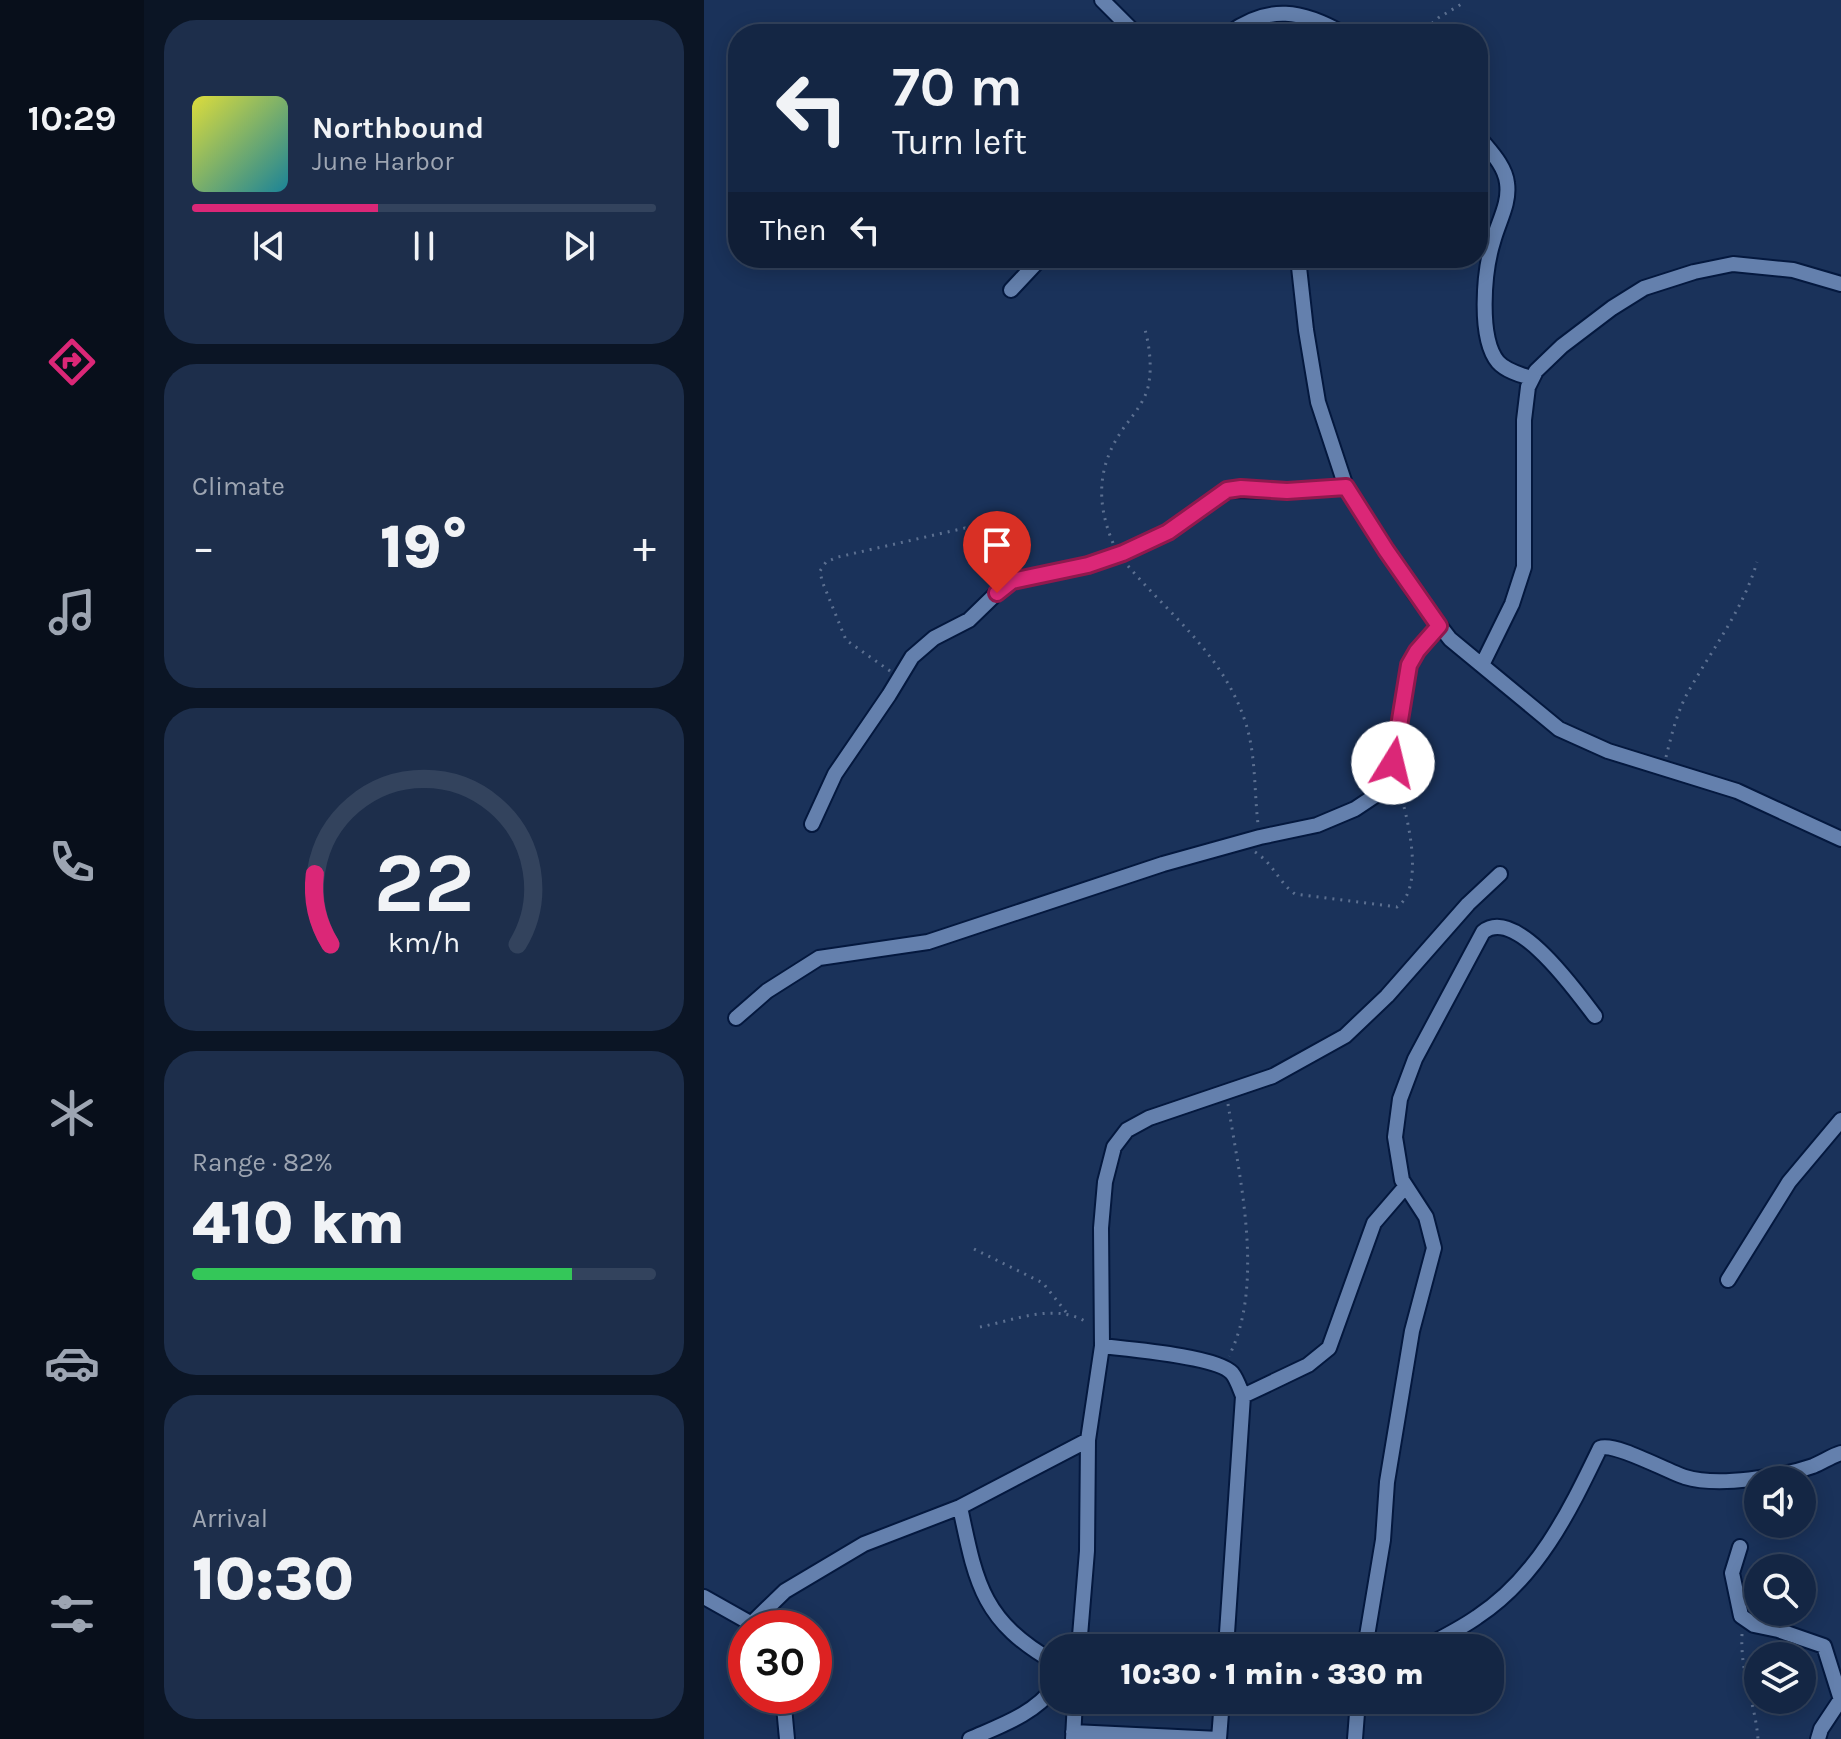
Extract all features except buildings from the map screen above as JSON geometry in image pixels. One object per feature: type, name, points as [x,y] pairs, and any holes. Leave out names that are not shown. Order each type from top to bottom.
[{"type":"street","points":[[1102,0],[1126,24]]},
{"type":"street","points":[[1246,24],[1258,17],[1282,13],[1306,16],[1323,24]]},
{"type":"street","points":[[1488,149],[1505,171],[1508,192],[1488,263]]},
{"type":"street","points":[[1482,665],[1512,604],[1524,567],[1524,420],[1531,378],[1543,363],[1602,314],[1644,288],[1664,281],[1733,264],[1793,270],[1841,284]]},
{"type":"street","points":[[1011,290],[1032,268]]},
{"type":"street","points":[[1299,268],[1318,402],[1346,487],[1386,550],[1450,639],[1559,729],[1608,751],[1737,791],[1841,839]]},
{"type":"street","points":[[1487,268],[1486,319],[1492,353],[1502,366],[1531,378]]},
{"type":"street","points":[[812,824],[835,774],[912,657],[922,647],[969,620],[1004,586],[1012,581],[1088,565],[1118,555],[1168,532],[1227,490],[1287,491],[1346,487]]},
{"type":"street","points":[[736,1018],[767,991],[819,958],[928,942],[1101,884],[1260,837],[1317,825],[1355,809],[1379,793],[1391,768],[1409,665],[1439,626]]},
{"type":"street","points":[[1080,1634],[1087,1551],[1088,1440],[1101,1339],[1101,1228],[1105,1182],[1114,1147],[1127,1130],[1149,1118],[1273,1076],[1345,1036],[1387,996],[1468,904],[1500,874]]},
{"type":"street","points":[[1367,1634],[1409,1346],[1434,1248],[1426,1217],[1405,1187],[1398,1162],[1395,1137],[1400,1099],[1415,1059],[1483,932],[1490,927],[1497,926],[1530,943],[1554,963],[1595,1016]]},
{"type":"street","points":[[1728,1280],[1789,1182],[1841,1120]]},
{"type":"street","points":[[1243,1396],[1308,1365],[1329,1348],[1374,1223],[1405,1187]]},
{"type":"street","points":[[1101,1339],[1224,1367],[1233,1374],[1243,1396],[1227,1634]]},
{"type":"street","points":[[769,1610],[785,1591],[864,1544],[960,1507],[1088,1440]]},
{"type":"street","points":[[1448,1634],[1479,1616],[1513,1586],[1545,1551],[1574,1504],[1600,1448],[1604,1446],[1618,1448],[1688,1478],[1711,1480],[1787,1473],[1841,1453]]},
{"type":"street","points":[[960,1507],[974,1571],[985,1598],[1001,1623],[1040,1653]]},
{"type":"street","points":[[1740,1547],[1732,1573],[1738,1609],[1743,1618],[1754,1625],[1824,1646],[1841,1700],[1821,1729],[1818,1739]]},
{"type":"street","points":[[704,1597],[728,1610]]},
{"type":"street","points":[[970,1739],[1040,1702]]},
{"type":"street","points":[[785,1714],[787,1739]]},
{"type":"street","points":[[1074,1714],[1073,1736],[1219,1739],[1221,1714]]},
{"type":"street","points":[[1355,1739],[1357,1714]]},
{"type":"path","points":[[1431,24],[1465,2]]},
{"type":"path","points":[[1144,326],[1149,383],[1145,397],[1113,442],[1103,466],[1101,507],[1118,555],[1195,636],[1223,673],[1245,721],[1251,744],[1260,837]]},
{"type":"path","points":[[899,679],[846,640],[822,581],[820,571],[826,562],[965,528],[977,533],[989,568],[1004,586]]},
{"type":"path","points":[[1664,768],[1680,708],[1733,620],[1757,562]]},
{"type":"path","points":[[1237,844],[1271,863],[1295,894],[1397,907],[1407,896],[1412,854],[1410,834],[1391,768]]},
{"type":"path","points":[[1224,1367],[1239,1334],[1248,1268],[1245,1214],[1226,1093]]},
{"type":"path","points":[[974,1249],[1043,1283],[1066,1312],[1101,1339]]},
{"type":"path","points":[[980,1327],[1066,1312]]},
{"type":"path","points":[[1743,1618],[1741,1649],[1744,1675],[1757,1720],[1758,1739]]},
{"type":"route","points":[[997,593],[1012,581],[1088,565],[1123,553],[1168,532],[1233,488],[1287,491],[1346,487],[1439,626],[1409,665],[1393,763]]}]
